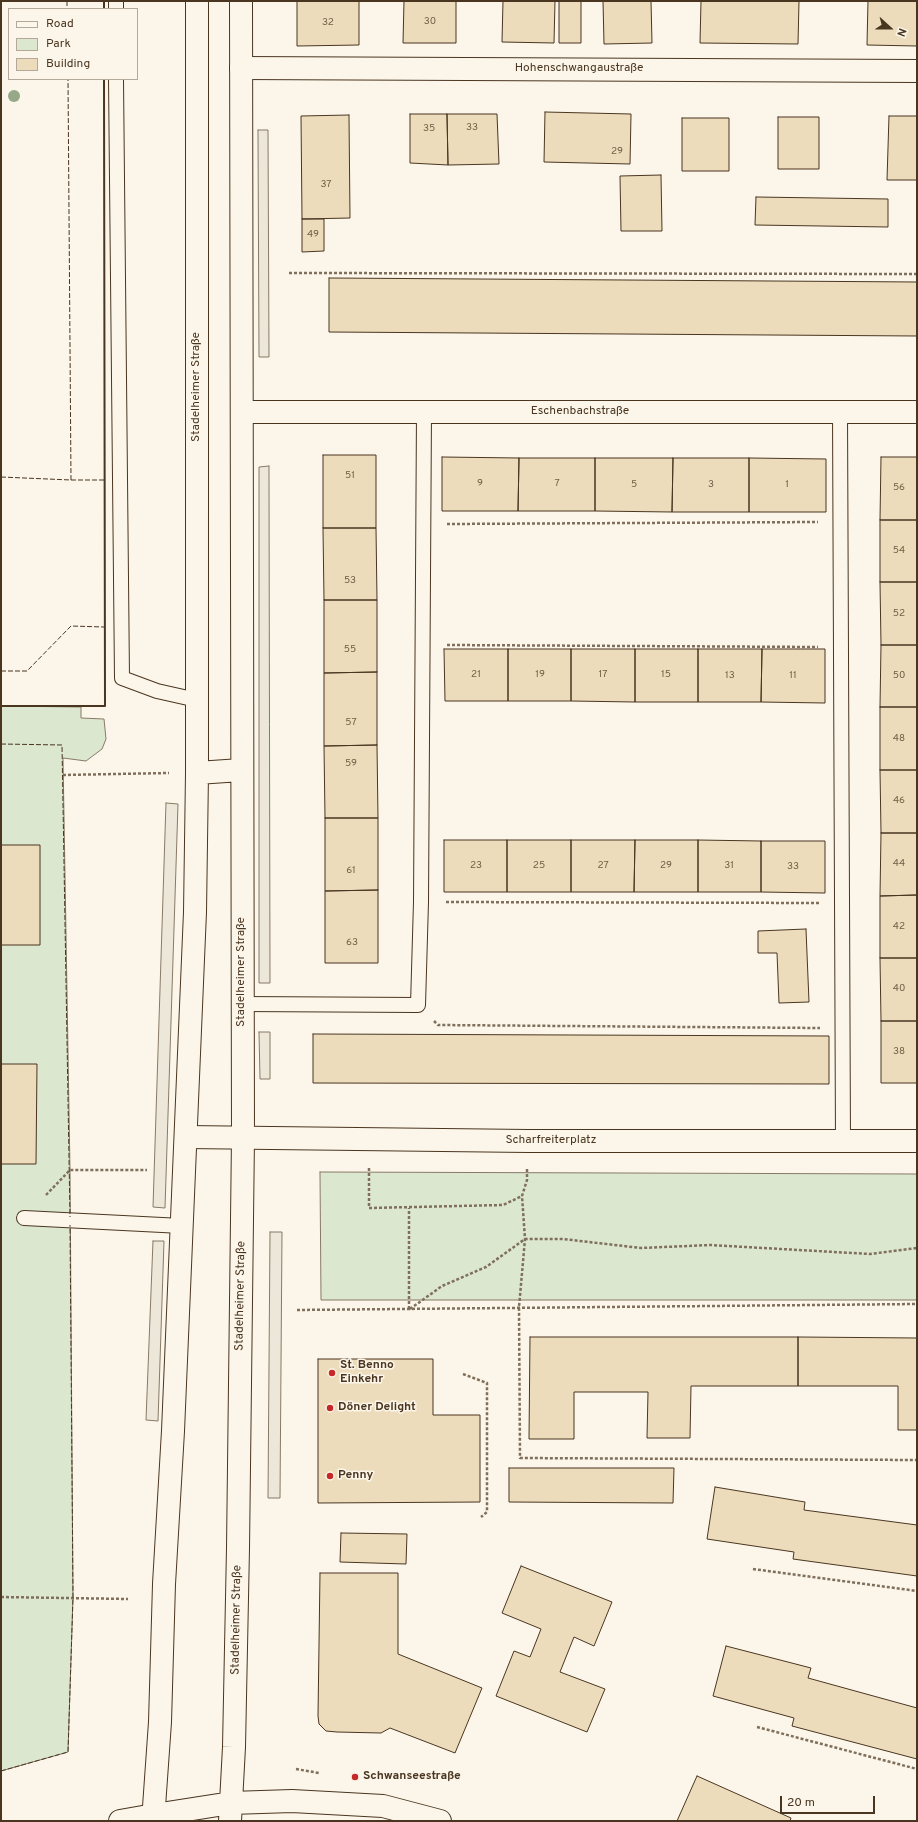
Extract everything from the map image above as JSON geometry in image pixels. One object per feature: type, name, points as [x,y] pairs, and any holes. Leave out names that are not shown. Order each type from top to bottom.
[{"type":"main road","name":"Stadelheimer Straße","points":[[154,1818],[160,1722],[164,1584],[173,1431],[195,912],[197,773],[197,1]]},
{"type":"main road","name":"Stadelheimer Straße","points":[[230,1812],[234,1747],[238,1555],[243,1138],[241,770],[241,1]]},
{"type":"main road","name":"Hohenschwangaustraße","points":[[241,68],[917,71]]},
{"type":"main road","name":"Eschenbachstraße","points":[[242,412],[917,412]]},
{"type":"main road","points":[[197,773],[241,770]]},
{"type":"main road","name":"Scharfreiterplatz","points":[[186,1137],[528,1141],[917,1141]]},
{"type":"main road","points":[[120,1821],[230,1812],[292,1801],[383,1806],[440,1821]]},
{"type":"lane","points":[[116,80],[122,678],[157,691],[197,700]]},
{"type":"lane","points":[[242,1004],[418,1005],[421,902],[424,412]]},
{"type":"lane","points":[[840,412],[843,1141]]},
{"type":"lane","points":[[24,1218],[182,1226]]},
{"type":"path","points":[[289,272],[917,274]]},
{"type":"path","points":[[423,524],[840,522]]},
{"type":"path","points":[[422,645],[841,647]]},
{"type":"path","points":[[63,775],[197,773]]},
{"type":"path","points":[[421,902],[842,903]]},
{"type":"path","points":[[418,1005],[438,1025],[842,1028]]},
{"type":"path","points":[[370,1139],[369,1208],[502,1205],[522,1196]]},
{"type":"path","points":[[528,1141],[527,1180],[522,1196],[525,1239],[519,1307],[520,1458],[917,1460]]},
{"type":"path","points":[[70,1170],[147,1170]]},
{"type":"path","points":[[409,1208],[409,1309]]},
{"type":"path","points":[[409,1309],[442,1286],[486,1267],[525,1239],[563,1239],[641,1248],[710,1245],[870,1254],[917,1248]]},
{"type":"path","points":[[297,1310],[917,1304]]},
{"type":"path","points":[[463,1374],[487,1383],[487,1512],[481,1517]]},
{"type":"path","points":[[753,1569],[917,1591]]},
{"type":"path","points":[[1,1597],[128,1599]]},
{"type":"path","points":[[757,1727],[917,1769]]},
{"type":"path","points":[[296,1769],[325,1774]]},
{"type":"green space","points":[[1,706],[81,707],[81,718],[104,719],[106,739],[102,749],[86,761],[63,758],[70,1170],[73,1597],[68,1752],[1,1771]]},
{"type":"green space","points":[[320,1172],[917,1174],[917,1300],[321,1300]]},
{"type":"shaded area","points":[[258,130],[268,130],[269,357],[259,357]]},
{"type":"shaded area","points":[[269,466],[270,983],[259,983],[259,467]]},
{"type":"shaded area","points":[[166,803],[178,804],[165,1208],[153,1207]]},
{"type":"shaded area","points":[[259,1032],[270,1032],[270,1079],[260,1079]]},
{"type":"shaded area","points":[[270,1232],[282,1232],[280,1498],[268,1498]]},
{"type":"shaded area","points":[[153,1241],[164,1241],[158,1421],[146,1420]]},
{"type":"building","points":[[297,1],[359,1],[359,45],[297,46]]},
{"type":"building","points":[[404,1],[456,1],[456,43],[403,43]]},
{"type":"building","points":[[503,1],[555,1],[554,43],[502,42]]},
{"type":"building","points":[[559,1],[581,1],[581,43],[559,43]]},
{"type":"building","points":[[603,1],[651,1],[652,43],[604,44]]},
{"type":"building","points":[[701,1],[799,1],[798,44],[700,43]]},
{"type":"building","points":[[868,1],[917,1],[917,46],[867,45]]},
{"type":"building","points":[[545,112],[631,114],[630,164],[544,162]]},
{"type":"building","points":[[410,114],[447,114],[448,165],[410,163]]},
{"type":"building","points":[[447,114],[497,114],[499,164],[448,165]]},
{"type":"building","points":[[349,115],[350,218],[302,219],[301,116]]},
{"type":"building","points":[[889,116],[917,116],[917,180],[887,180]]},
{"type":"building","points":[[778,117],[819,117],[819,169],[778,169]]},
{"type":"building","points":[[682,118],[729,118],[729,171],[682,171]]},
{"type":"building","points":[[661,175],[662,231],[621,231],[620,176]]},
{"type":"building","points":[[756,197],[888,199],[888,227],[755,225]]},
{"type":"building","points":[[302,219],[324,219],[324,251],[302,252]]},
{"type":"building","points":[[329,278],[917,282],[917,336],[329,332]]},
{"type":"building","points":[[323,455],[376,455],[376,528],[323,528]]},
{"type":"building","points":[[442,457],[519,458],[518,511],[442,511]]},
{"type":"building","points":[[881,457],[917,457],[917,520],[880,520]]},
{"type":"building","points":[[519,458],[595,458],[595,511],[518,511]]},
{"type":"building","points":[[595,458],[673,458],[672,512],[595,511]]},
{"type":"building","points":[[673,458],[749,458],[749,512],[672,512]]},
{"type":"building","points":[[749,458],[826,459],[826,512],[749,512]]},
{"type":"building","points":[[880,520],[917,520],[917,582],[880,582]]},
{"type":"building","points":[[323,528],[376,528],[377,600],[324,600]]},
{"type":"building","points":[[880,582],[917,582],[917,645],[881,645]]},
{"type":"building","points":[[324,600],[377,600],[377,672],[324,673]]},
{"type":"building","points":[[881,645],[917,645],[917,707],[880,707]]},
{"type":"building","points":[[444,649],[508,649],[508,701],[445,701]]},
{"type":"building","points":[[508,649],[571,649],[571,701],[508,701]]},
{"type":"building","points":[[571,649],[635,649],[635,702],[571,701]]},
{"type":"building","points":[[635,649],[698,649],[698,702],[635,702]]},
{"type":"building","points":[[698,649],[762,649],[761,702],[698,702]]},
{"type":"building","points":[[762,649],[825,649],[825,703],[761,702]]},
{"type":"building","points":[[377,672],[377,745],[324,746],[324,673]]},
{"type":"building","points":[[880,707],[917,707],[917,770],[880,770]]},
{"type":"building","points":[[377,745],[378,818],[325,818],[324,746]]},
{"type":"building","points":[[880,770],[917,770],[917,833],[881,833]]},
{"type":"building","points":[[325,818],[378,818],[378,890],[325,891]]},
{"type":"building","points":[[881,833],[917,833],[917,895],[880,896]]},
{"type":"building","points":[[444,840],[507,840],[507,892],[444,892]]},
{"type":"building","points":[[507,840],[571,840],[571,892],[507,892]]},
{"type":"building","points":[[571,840],[635,840],[634,892],[571,892]]},
{"type":"building","points":[[635,840],[698,840],[698,892],[634,892]]},
{"type":"building","points":[[698,840],[761,841],[761,892],[698,892]]},
{"type":"building","points":[[761,841],[825,841],[825,893],[761,892]]},
{"type":"building","points":[[1,845],[40,845],[40,945],[1,945]]},
{"type":"building","points":[[378,890],[378,963],[325,963],[325,891]]},
{"type":"building","points":[[917,895],[917,958],[880,958],[880,896]]},
{"type":"building","points":[[806,929],[809,1002],[779,1003],[777,953],[758,953],[758,931]]},
{"type":"building","points":[[880,958],[917,958],[917,1021],[881,1021]]},
{"type":"building","points":[[881,1021],[917,1021],[917,1083],[881,1083]]},
{"type":"building","points":[[313,1034],[829,1036],[829,1084],[313,1083]]},
{"type":"building","points":[[1,1064],[37,1064],[36,1164],[1,1164]]},
{"type":"building","points":[[530,1337],[798,1337],[798,1386],[691,1386],[690,1438],[647,1438],[648,1392],[574,1392],[574,1439],[529,1439]]},
{"type":"building","points":[[798,1337],[917,1338],[917,1430],[898,1430],[898,1386],[798,1386]]},
{"type":"building","points":[[318,1359],[433,1359],[433,1415],[480,1415],[480,1502],[318,1503]]},
{"type":"building","points":[[509,1468],[674,1468],[673,1503],[509,1502]]},
{"type":"building","points":[[715,1487],[805,1502],[804,1510],[917,1525],[917,1576],[793,1559],[794,1552],[707,1539]]},
{"type":"building","points":[[341,1533],[407,1534],[406,1564],[340,1562]]},
{"type":"building","points":[[521,1566],[612,1602],[594,1646],[574,1637],[560,1672],[605,1689],[587,1732],[496,1696],[514,1651],[530,1657],[541,1629],[502,1613]]},
{"type":"building","points":[[320,1573],[398,1573],[398,1654],[482,1688],[455,1753],[390,1728],[381,1733],[337,1732],[326,1731],[319,1724]]},
{"type":"building","points":[[726,1646],[811,1668],[808,1678],[917,1708],[917,1759],[792,1726],[794,1718],[713,1696]]},
{"type":"building","points":[[697,1776],[791,1818],[790,1821],[677,1821]]},
{"type":"fence","points":[[67,1],[67,8]]},
{"type":"fence","points":[[1,477],[71,480],[68,80]]},
{"type":"fence","points":[[71,480],[104,480]]},
{"type":"fence","points":[[1,671],[27,671],[71,626],[104,627]]},
{"type":"fence","points":[[1,744],[62,745],[70,1217]]},
{"type":"fence","points":[[1,1771],[68,1752],[73,1597],[70,1225]]},
{"type":"wall","points":[[104,1],[104,8]]},
{"type":"wall","points":[[1,706],[105,706],[104,80]]},
{"type":"place","name":"St. Benno Einkehr","points":[[332,1373]]},
{"type":"place","name":"Döner Delight","points":[[330,1408]]},
{"type":"place","name":"Penny","points":[[330,1476]]},
{"type":"place","name":"Schwanseestraße","points":[[355,1777]]}]
